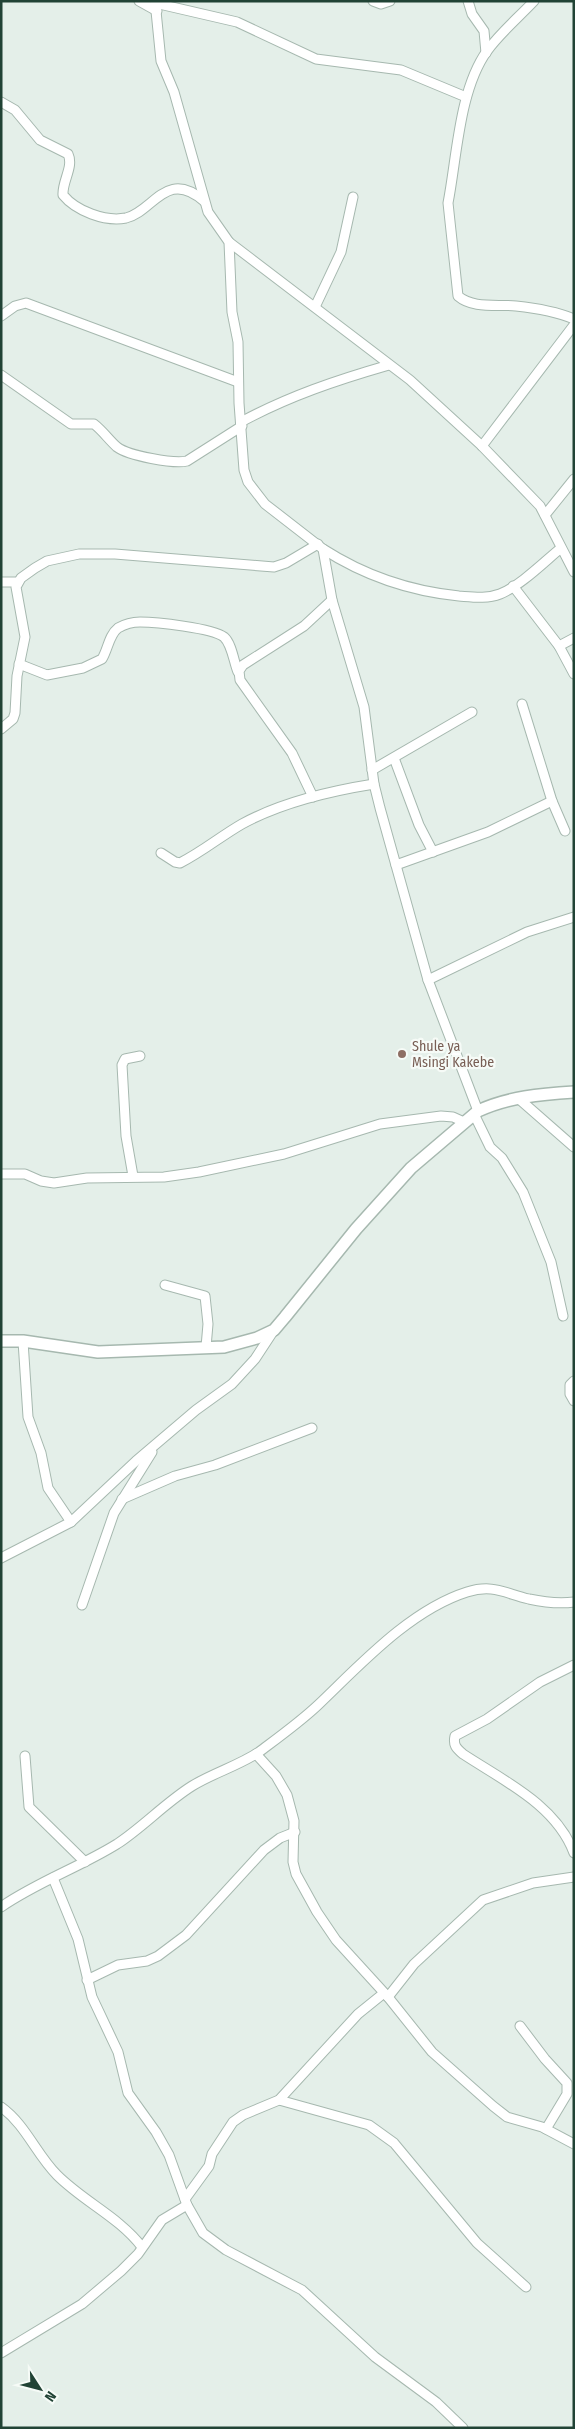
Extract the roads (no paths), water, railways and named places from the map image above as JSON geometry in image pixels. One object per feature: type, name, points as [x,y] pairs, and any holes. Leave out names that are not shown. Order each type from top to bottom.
[{"type":"street","points":[[139,1],[237,22],[316,59],[401,70],[466,97]]},
{"type":"street","points":[[373,1],[381,4],[390,1]]},
{"type":"street","points":[[468,1],[472,14],[484,31],[486,53]]},
{"type":"street","points":[[534,1],[500,34],[486,53],[466,97],[448,203],[458,296],[466,302],[517,306],[555,312],[574,319]]},
{"type":"street","points":[[156,5],[161,61],[174,92],[204,201],[208,212],[229,242],[410,380],[482,446],[540,506],[574,572]]},
{"type":"street","points":[[1,102],[15,110],[40,140],[68,154],[70,165],[63,186],[63,195],[75,207],[104,217],[126,218],[164,192],[187,191],[196,194],[204,201]]},
{"type":"street","points":[[315,307],[341,252],[353,196]]},
{"type":"street","points":[[229,242],[232,312],[238,342],[238,382],[244,470],[248,482],[265,504],[321,546],[365,573],[420,591],[481,597],[502,593],[561,548]]},
{"type":"street","points":[[1,316],[15,306],[26,303],[238,382]]},
{"type":"street","points":[[482,446],[574,325]]},
{"type":"street","points":[[1,375],[71,424],[94,424],[117,447],[128,452],[179,462],[187,461],[268,407],[314,388],[389,365]]},
{"type":"street","points":[[545,515],[574,479]]},
{"type":"street","points":[[1,730],[13,719],[16,713],[19,664],[25,637],[16,591],[18,582],[47,561],[79,554],[115,554],[274,567],[321,546]]},
{"type":"street","points":[[321,546],[332,600],[364,708],[374,784],[428,980],[472,1116],[490,1147],[502,1158],[522,1192],[551,1262],[563,1316]]},
{"type":"street","points":[[1,582],[18,582]]},
{"type":"street","points":[[513,586],[559,646],[574,674]]},
{"type":"street","points":[[238,672],[243,664],[304,626],[332,600]]},
{"type":"street","points":[[19,664],[48,676],[83,668],[102,659],[111,638],[118,629],[127,624],[139,622],[198,629],[222,636],[229,647],[240,680],[292,753],[313,796]]},
{"type":"street","points":[[559,646],[574,638]]},
{"type":"street","points":[[522,704],[552,801],[565,831]]},
{"type":"street","points":[[372,770],[472,712]]},
{"type":"street","points":[[394,758],[419,825],[433,852]]},
{"type":"street","points":[[161,853],[175,862],[180,862],[243,824],[266,813],[313,796],[374,784]]},
{"type":"street","points":[[396,865],[494,830],[552,801]]},
{"type":"street","points":[[428,980],[527,932],[574,917]]},
{"type":"street","points":[[133,1176],[126,1136],[122,1065],[125,1059],[140,1056]]},
{"type":"street","points":[[3,1555],[71,1522],[157,1443],[196,1410],[232,1384],[254,1359],[274,1330],[356,1229],[410,1168],[472,1116],[491,1105],[518,1098],[547,1093],[574,1092]]},
{"type":"street","points":[[518,1098],[574,1147]]},
{"type":"street","points":[[1,1174],[25,1174],[41,1181],[54,1183],[86,1178],[164,1177],[242,1164],[284,1154],[380,1124],[441,1116],[472,1116]]},
{"type":"street","points":[[165,1285],[205,1296],[208,1324],[206,1348]]},
{"type":"street","points":[[1,1341],[98,1352],[206,1348],[241,1344],[274,1330]]},
{"type":"street","points":[[23,1342],[28,1416],[41,1453],[48,1488],[71,1522]]},
{"type":"street","points":[[574,1381],[570,1385],[574,1401]]},
{"type":"street","points":[[122,1499],[175,1476],[215,1465],[312,1428]]},
{"type":"street","points":[[82,1605],[104,1536],[122,1499],[157,1443]]},
{"type":"street","points":[[1,1907],[118,1843],[192,1786],[256,1754],[317,1706],[348,1674],[396,1633],[437,1606],[464,1593],[480,1588],[493,1588],[529,1599],[550,1602],[574,1602]]},
{"type":"street","points":[[574,1665],[540,1682],[487,1719],[456,1736],[454,1742],[456,1748],[463,1754],[544,1808],[560,1826],[574,1853]]},
{"type":"street","points":[[256,1754],[276,1776],[287,1795],[295,1832],[292,1862],[303,1888],[336,1940],[386,1995],[432,2052],[493,2106],[507,2117],[546,2129],[574,2144]]},
{"type":"street","points":[[25,1756],[29,1807],[85,1862]]},
{"type":"street","points":[[88,1980],[118,1965],[147,1961],[158,1956],[186,1935],[264,1850],[280,1838],[295,1832]]},
{"type":"street","points":[[1,2353],[82,2304],[121,2271],[162,2220],[186,2202],[209,2166],[212,2154],[233,2122],[243,2115],[279,2100],[358,2014],[386,1995],[414,1964],[483,1900],[533,1883],[574,1877]]},
{"type":"street","points":[[53,1878],[78,1938],[92,1997],[118,2052],[128,2093],[156,2132],[169,2155],[186,2202],[203,2233],[211,2241],[302,2290],[375,2357],[423,2391],[463,2428]]},
{"type":"street","points":[[520,2026],[545,2059],[567,2083],[568,2094],[546,2129]]},
{"type":"street","points":[[279,2100],[369,2125],[380,2131],[394,2143],[477,2243],[526,2287]]},
{"type":"street","points":[[1,2107],[22,2127],[57,2175],[121,2224],[142,2247]]},
{"type":"place","name":"Shule ya Msingi Kakebe","points":[[402,1054]]}]
